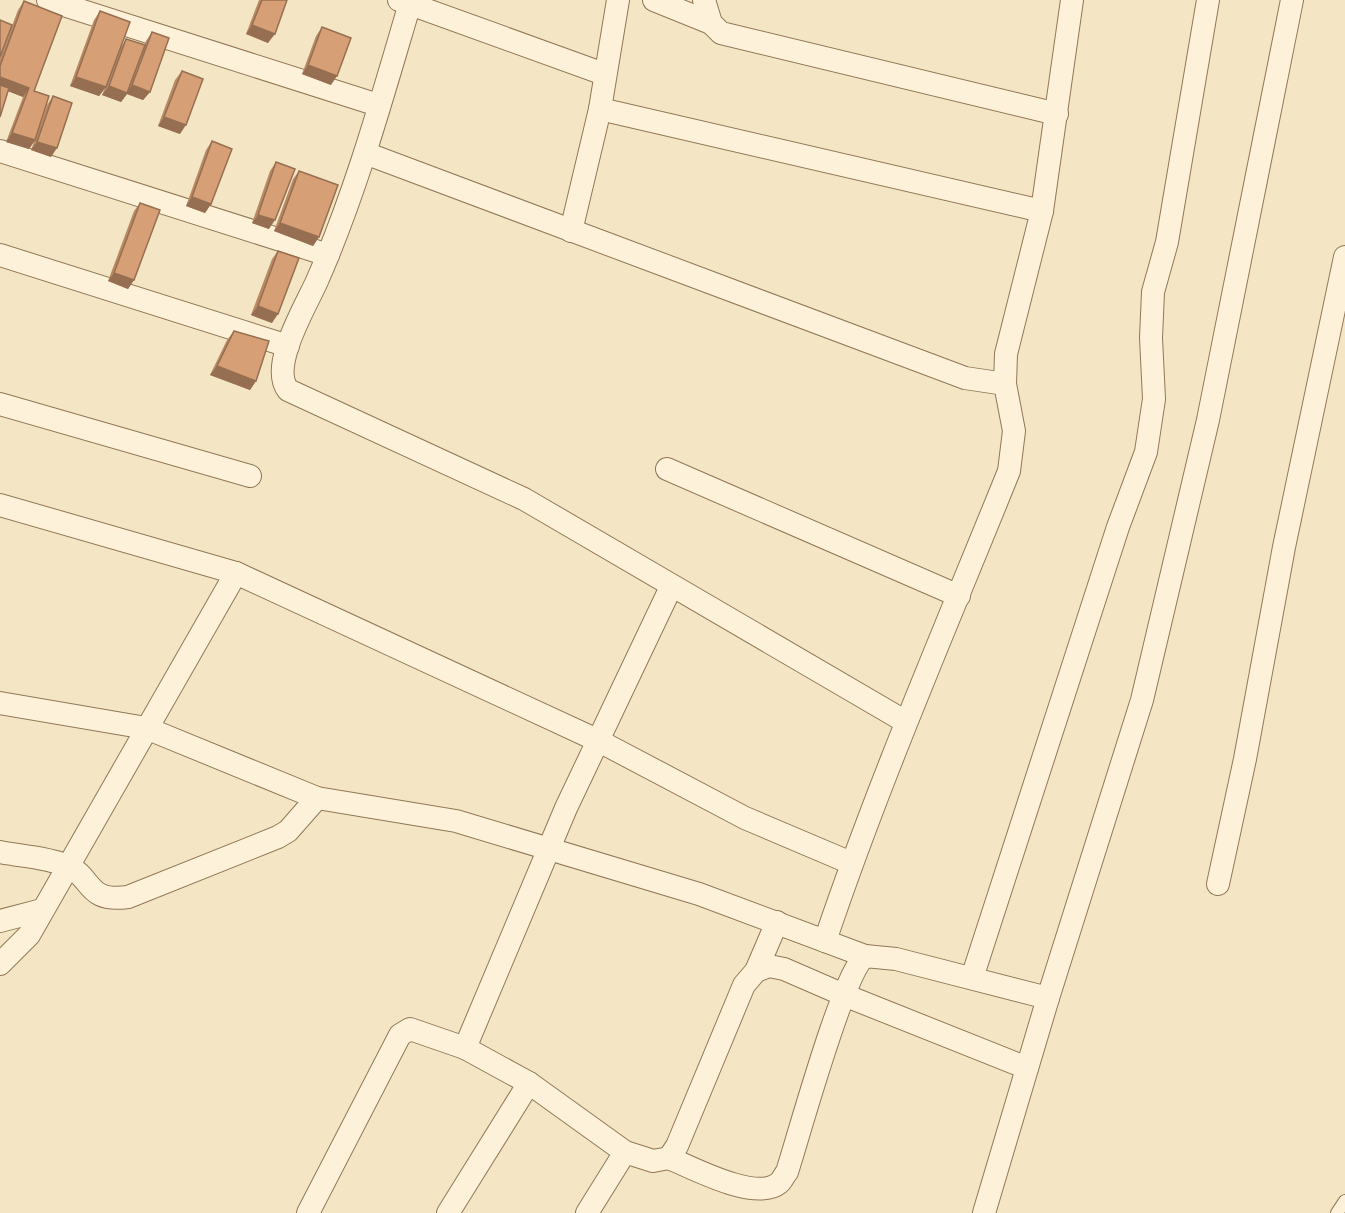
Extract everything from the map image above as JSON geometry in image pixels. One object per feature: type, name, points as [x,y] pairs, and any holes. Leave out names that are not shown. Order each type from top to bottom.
[{"type":"street","points":[[48,0],[378,105]]},
{"type":"street","points":[[571,231],[600,109],[618,0]]},
{"type":"street","points":[[654,0],[711,23],[721,33],[1057,114]]},
{"type":"street","points":[[704,0],[711,23]]},
{"type":"street","points":[[825,940],[851,863],[1012,459],[1014,431],[1005,384],[1006,354],[1042,211],[1072,0]]},
{"type":"street","points":[[972,978],[1118,527],[1146,452],[1154,399],[1151,338],[1154,292],[1167,242],[1208,0]]},
{"type":"street","points":[[984,1213],[1048,998],[1142,700],[1208,420],[1292,0]]},
{"type":"street","points":[[604,74],[407,1],[366,153],[328,255],[288,346],[281,372],[283,384],[288,390],[524,499],[671,587],[906,722]]},
{"type":"street","points":[[600,109],[1042,211]]},
{"type":"street","points":[[0,151],[328,255]]},
{"type":"street","points":[[366,153],[964,378],[1005,384]]},
{"type":"street","points":[[0,255],[288,346]]},
{"type":"street","points":[[1218,884],[1245,759],[1284,547],[1345,257]]},
{"type":"street","points":[[0,404],[250,476]]},
{"type":"street","points":[[667,469],[959,596]]},
{"type":"street","points":[[0,505],[236,573],[599,741],[745,818],[851,863]]},
{"type":"street","points":[[0,964],[28,935],[66,865],[236,573]]},
{"type":"street","points":[[465,1048],[566,808],[671,587]]},
{"type":"street","points":[[0,703],[146,728],[317,798],[456,821],[548,851],[699,894],[865,956],[896,959],[1048,998]]},
{"type":"street","points":[[0,852],[66,865],[100,896],[112,900],[128,897],[278,837],[288,831],[317,798]]},
{"type":"street","points":[[0,921],[42,910]]},
{"type":"street","points":[[669,1158],[677,1146],[735,1004],[744,985],[756,971],[777,922]]},
{"type":"street","points":[[308,1213],[400,1035],[404,1031],[419,1030],[465,1048],[529,1083],[625,1152],[653,1161],[669,1158],[752,1190],[768,1189],[779,1183],[787,1172],[843,995],[856,962],[865,956]]},
{"type":"street","points":[[756,971],[769,966],[784,969],[843,995],[1027,1068]]},
{"type":"street","points":[[448,1213],[529,1083]]},
{"type":"street","points":[[587,1213],[625,1152]]},
{"type":"lane","points":[[1337,1213],[1345,1201]]},
{"type":"building","points":[[262,0],[287,0],[275,34],[252,25]]},
{"type":"building","points":[[24,1],[62,16],[34,91],[49,96],[35,140],[12,133],[29,88],[0,77],[0,66]]},
{"type":"building","points":[[100,11],[130,22],[106,87],[76,77]]},
{"type":"building","points":[[0,20],[12,25],[0,57]]},
{"type":"building","points":[[322,27],[351,38],[337,76],[308,65]]},
{"type":"building","points":[[152,32],[169,38],[150,92],[132,85]]},
{"type":"building","points":[[126,39],[145,45],[127,93],[109,86]]},
{"type":"building","points":[[182,71],[203,79],[186,125],[164,117]]},
{"type":"building","points":[[0,85],[9,88],[0,117]]},
{"type":"building","points":[[53,96],[72,103],[57,148],[37,142]]},
{"type":"building","points":[[212,141],[232,149],[211,204],[192,197]]},
{"type":"building","points":[[276,162],[295,169],[275,220],[258,215]]},
{"type":"building","points":[[299,171],[338,185],[319,237],[280,223]]},
{"type":"building","points":[[140,203],[160,210],[134,280],[114,273]]},
{"type":"building","points":[[278,251],[299,258],[278,314],[258,306]]},
{"type":"building","points":[[234,331],[269,341],[256,381],[217,366]]}]
